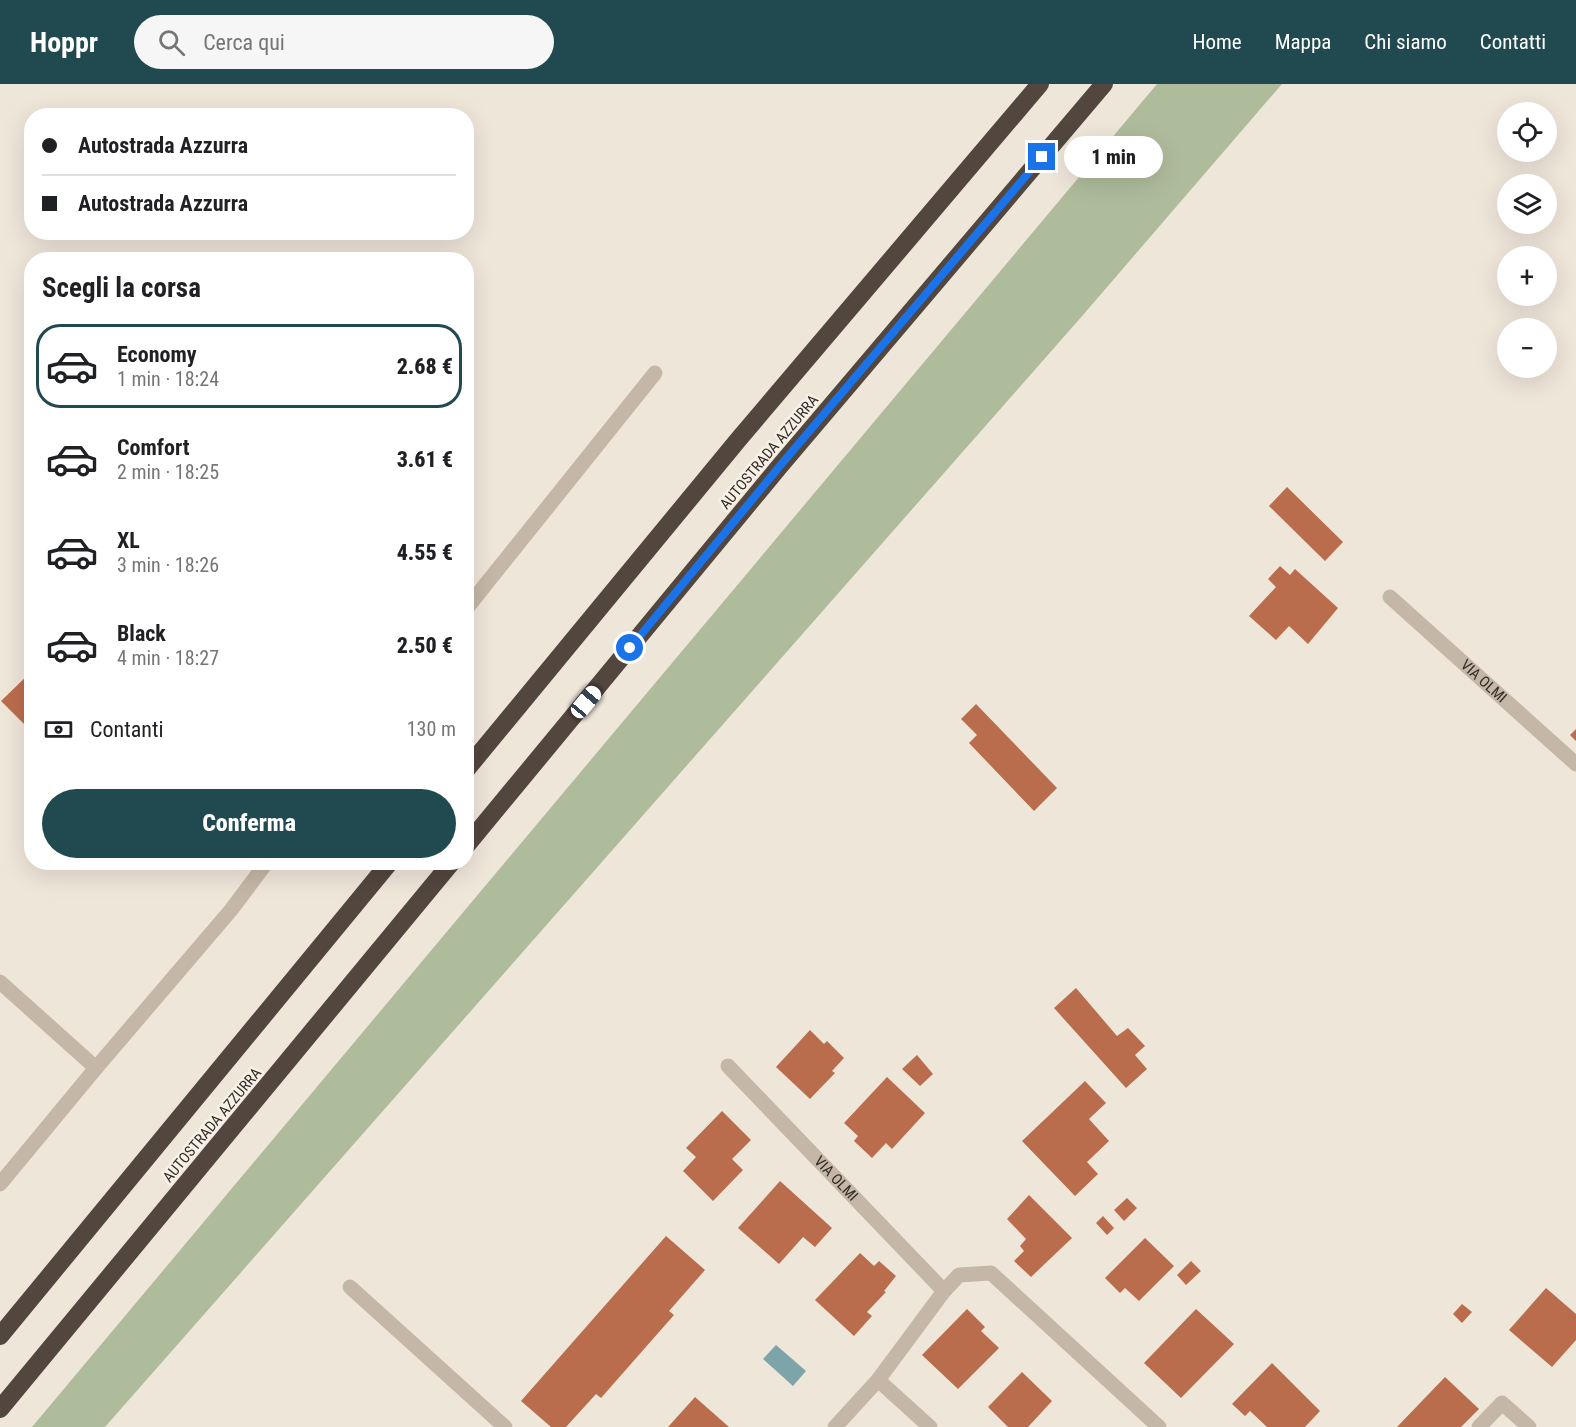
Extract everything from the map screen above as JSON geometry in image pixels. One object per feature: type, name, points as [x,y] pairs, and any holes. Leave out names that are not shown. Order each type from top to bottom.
[{"type":"highway","name":"AUTOSTRADA AZZURRA","points":[[474,760],[738,440],[1040,84]]},
{"type":"highway","name":"AUTOSTRADA AZZURRA","points":[[474,836],[779,467],[1104,84]]},
{"type":"highway","name":"AUTOSTRADA AZZURRA","points":[[0,1336],[383,870]]},
{"type":"highway","name":"AUTOSTRADA AZZURRA","points":[[0,1409],[445,870]]},
{"type":"street","points":[[474,599],[656,373]]},
{"type":"street","name":"VIA OLMI","points":[[1390,597],[1576,764]]},
{"type":"street","points":[[0,1184],[231,910],[261,870]]},
{"type":"street","points":[[0,982],[96,1068]]},
{"type":"street","name":"VIA OLMI","points":[[728,1066],[944,1291]]},
{"type":"street","points":[[835,1427],[878,1380],[944,1291],[959,1275],[991,1273],[1159,1427]]},
{"type":"street","points":[[350,1287],[505,1427]]},
{"type":"street","points":[[878,1380],[930,1427]]},
{"type":"street","points":[[1479,1427],[1502,1403],[1529,1427]]},
{"type":"green space","points":[[1157,84],[1282,84],[1083,315],[105,1427],[32,1427]]},
{"type":"water","points":[[776,1345],[806,1371],[793,1386],[763,1359]]},
{"type":"building","points":[[1287,487],[1343,542],[1325,561],[1269,506]]},
{"type":"building","points":[[1280,566],[1290,575],[1295,569],[1338,608],[1308,644],[1289,626],[1276,640],[1249,616],[1276,587],[1268,579]]},
{"type":"building","points":[[24,679],[24,724],[1,701]]},
{"type":"building","points":[[976,704],[1057,788],[1034,811],[969,743],[977,735],[961,719]]},
{"type":"building","points":[[1576,729],[1576,741],[1570,735]]},
{"type":"building","points":[[1076,988],[1117,1036],[1128,1028],[1145,1046],[1135,1055],[1147,1069],[1126,1088],[1054,1008]]},
{"type":"building","points":[[810,1030],[824,1044],[827,1041],[844,1058],[832,1071],[835,1073],[810,1099],[776,1067]]},
{"type":"building","points":[[917,1055],[933,1074],[920,1086],[902,1069]]},
{"type":"building","points":[[887,1077],[925,1113],[892,1149],[886,1143],[872,1158],[854,1141],[858,1136],[844,1123]]},
{"type":"building","points":[[1085,1081],[1106,1103],[1089,1119],[1109,1141],[1087,1162],[1098,1174],[1075,1196],[1022,1141]]},
{"type":"building","points":[[722,1111],[751,1140],[732,1159],[743,1170],[713,1201],[683,1171],[696,1157],[686,1148]]},
{"type":"building","points":[[780,1181],[832,1228],[815,1247],[803,1237],[779,1264],[738,1228]]},
{"type":"building","points":[[1029,1195],[1072,1238],[1031,1277],[1014,1261],[1024,1251],[1020,1246],[1026,1239],[1007,1219]]},
{"type":"building","points":[[1127,1198],[1137,1208],[1124,1221],[1114,1210]]},
{"type":"building","points":[[1103,1216],[1114,1228],[1107,1235],[1096,1223]]},
{"type":"building","points":[[666,1236],[705,1270],[669,1311],[674,1315],[601,1398],[596,1394],[566,1427],[551,1427],[521,1401]]},
{"type":"building","points":[[1145,1238],[1174,1266],[1139,1301],[1125,1288],[1120,1293],[1105,1278]]},
{"type":"building","points":[[860,1253],[874,1266],[879,1261],[896,1276],[884,1291],[886,1292],[867,1312],[872,1316],[854,1336],[815,1300]]},
{"type":"building","points":[[1191,1261],[1201,1271],[1186,1285],[1177,1275]]},
{"type":"building","points":[[1546,1288],[1576,1314],[1576,1340],[1552,1367],[1509,1330]]},
{"type":"building","points":[[1462,1304],[1472,1312],[1462,1323],[1453,1314]]},
{"type":"building","points":[[967,1309],[985,1327],[981,1331],[999,1348],[958,1389],[922,1355]]},
{"type":"building","points":[[1196,1309],[1234,1344],[1181,1398],[1144,1363]]},
{"type":"building","points":[[1272,1363],[1320,1411],[1305,1427],[1267,1427],[1250,1411],[1245,1416],[1232,1404]]},
{"type":"building","points":[[1022,1372],[1052,1401],[1028,1427],[1008,1427],[988,1407]]},
{"type":"building","points":[[1445,1377],[1479,1409],[1461,1427],[1397,1427]]},
{"type":"building","points":[[695,1397],[729,1427],[668,1427]]},
{"type":"route","points":[[630,648],[779,467],[1042,157]]}]
